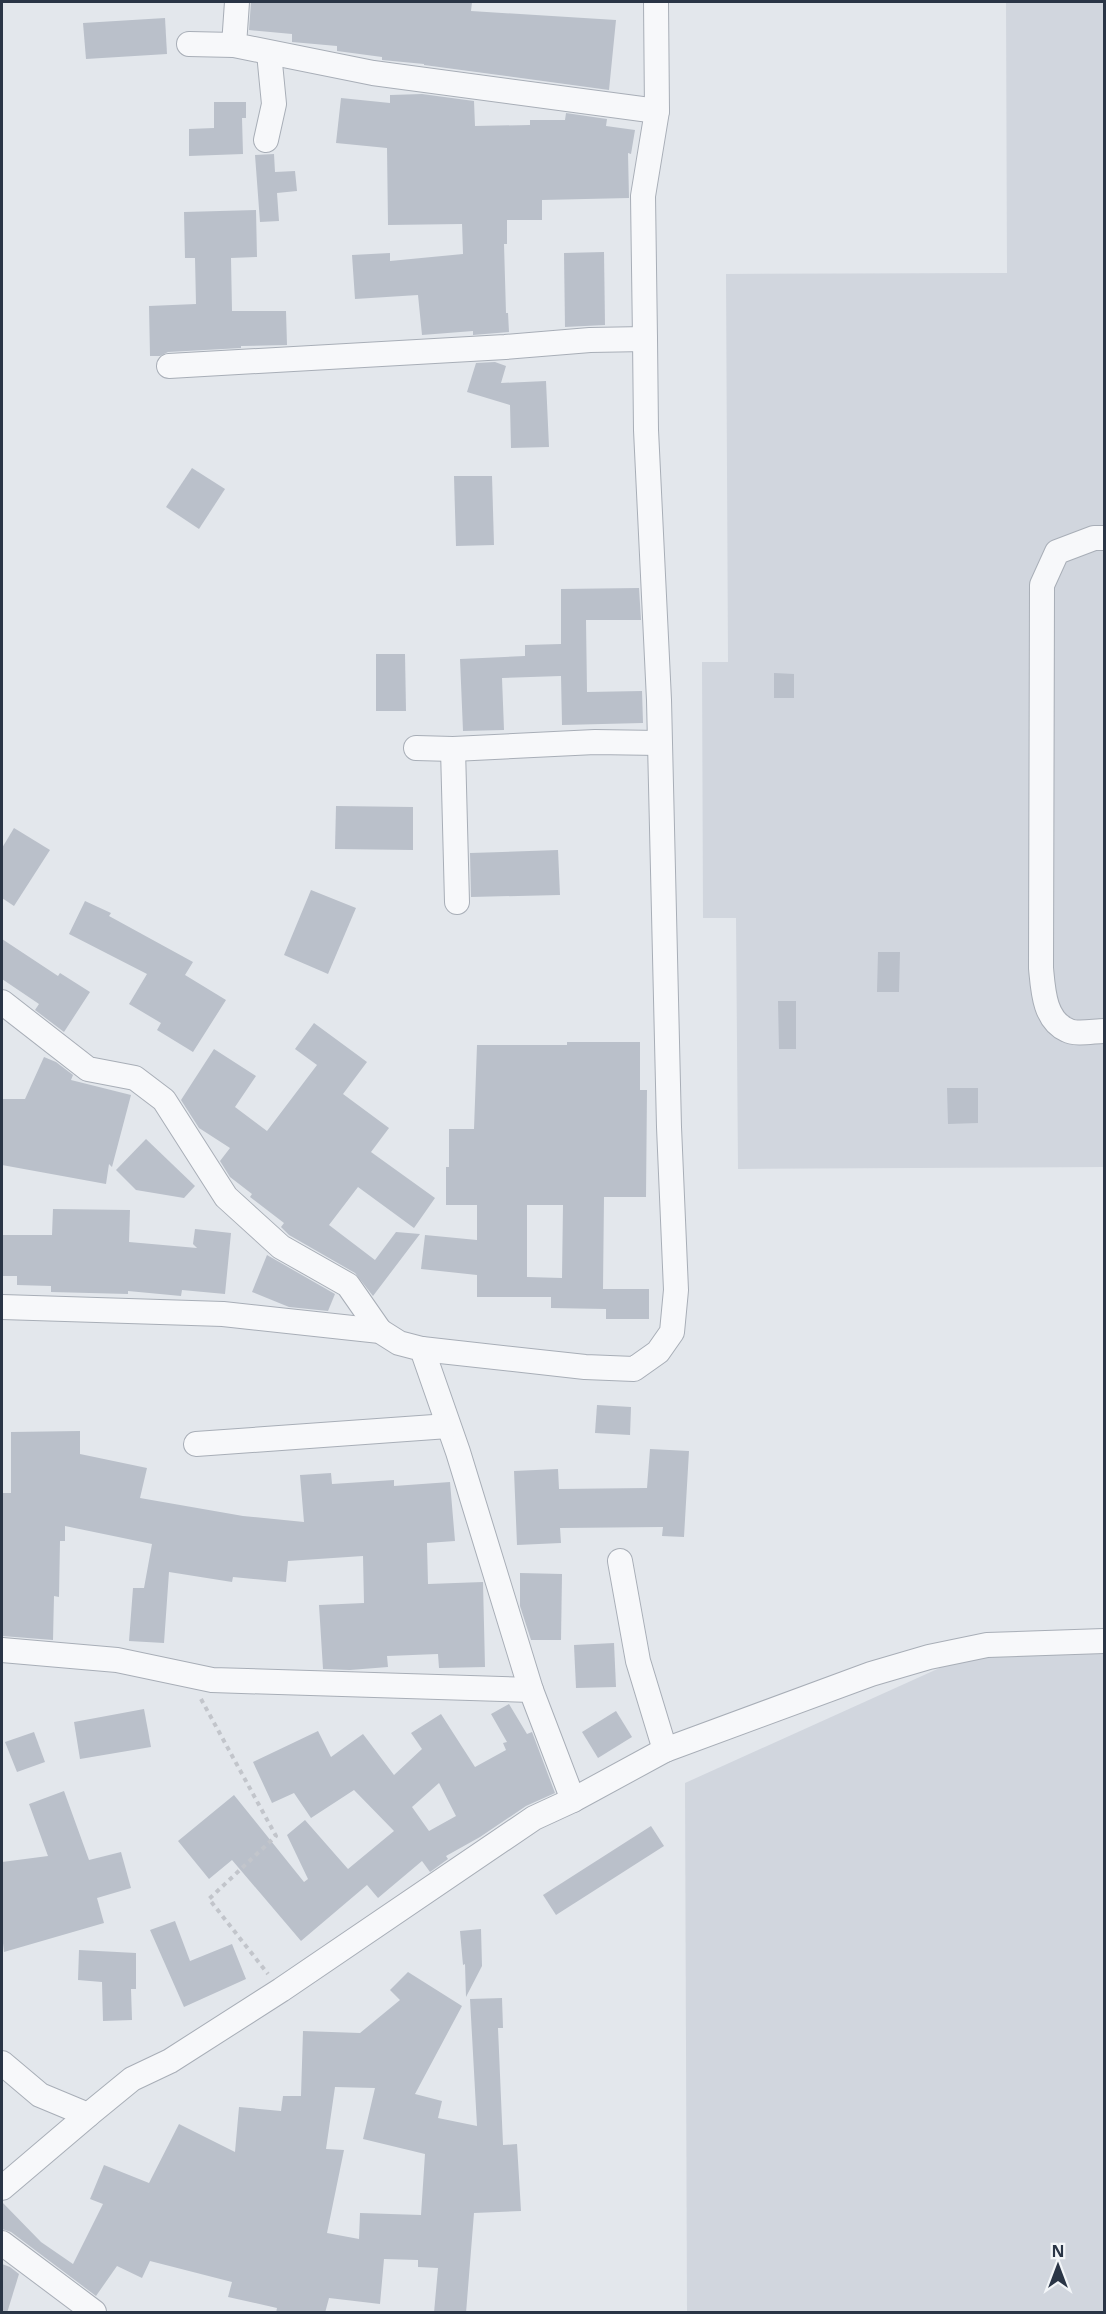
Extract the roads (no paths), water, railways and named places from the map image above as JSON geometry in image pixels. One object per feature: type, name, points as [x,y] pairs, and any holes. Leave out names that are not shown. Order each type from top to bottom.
[{"type":"street","points":[[234,45],[237,2]]},
{"type":"street","points":[[2,1002],[88,1069],[135,1078],[164,1100],[226,1197],[281,1247],[348,1285],[380,1331],[399,1343],[422,1349],[585,1367],[634,1369],[658,1352],[672,1332],[676,1290],[669,1127],[659,700],[646,430],[643,196],[657,111],[656,2]]},
{"type":"street","points":[[189,44],[234,45],[373,73],[657,111]]},
{"type":"street","points":[[266,140],[274,105],[269,53]]},
{"type":"street","points":[[169,366],[590,340],[645,339]]},
{"type":"street","points":[[1104,538],[1094,538],[1057,552],[1042,585],[1041,968],[1045,1002],[1056,1022],[1068,1031],[1104,1031]]},
{"type":"street","points":[[416,748],[453,749],[595,742],[659,743]]},
{"type":"street","points":[[453,749],[457,902]]},
{"type":"street","points":[[2,1306],[223,1314],[380,1331]]},
{"type":"street","points":[[422,1349],[531,1690],[573,1800]]},
{"type":"street","points":[[196,1444],[448,1426]]},
{"type":"street","points":[[620,1561],[638,1661],[665,1750]]},
{"type":"street","points":[[2,2188],[132,2079],[170,2061],[281,1990],[534,1818],[573,1800],[665,1750],[871,1674],[929,1657],[987,1645],[1104,1641]]},
{"type":"street","points":[[2,1650],[117,1660],[212,1680],[531,1690]]},
{"type":"street","points":[[2,2063],[40,2095],[88,2115]]},
{"type":"street","points":[[2,2242],[94,2313]]}]
